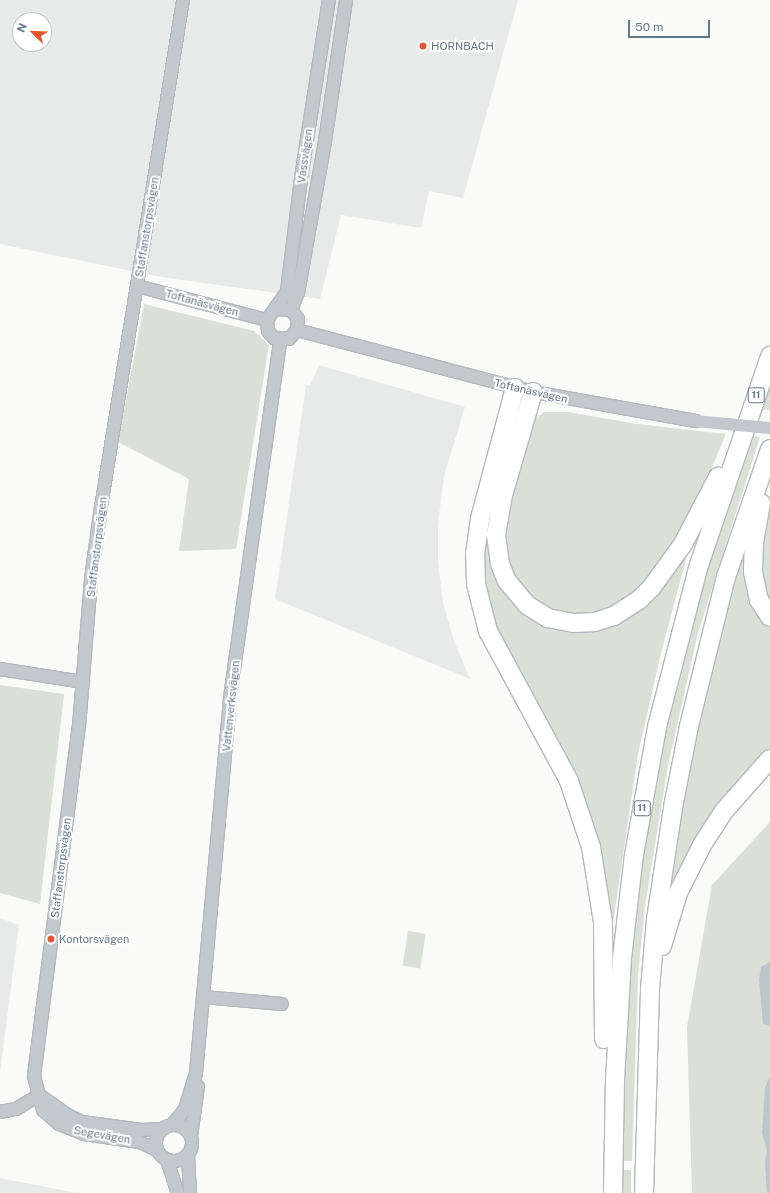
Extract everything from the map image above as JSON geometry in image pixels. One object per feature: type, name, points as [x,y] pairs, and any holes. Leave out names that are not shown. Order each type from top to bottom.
[{"type":"highway","name":"11","points":[[613,1193],[618,1005],[634,856],[658,727],[675,653],[699,565],[742,434],[770,356]]},
{"type":"highway","points":[[515,388],[480,519],[475,553],[476,584],[483,617],[494,644],[572,787],[595,863],[602,906],[605,958],[602,1109],[606,1193]]},
{"type":"highway","points":[[533,392],[498,516],[497,550],[500,564],[516,593],[538,612],[561,622],[585,623],[609,618],[631,606],[652,587],[683,544],[742,434]]},
{"type":"highway","points":[[644,1193],[647,1062],[656,919],[675,795],[689,726],[726,577],[770,449]]},
{"type":"highway","points":[[770,470],[761,504],[752,557],[755,587],[770,617]]},
{"type":"highway","points":[[647,1062],[656,973],[665,933],[685,878],[724,811],[770,759]]},
{"type":"street","name":"Staffanstorpsvägen","points":[[39,1095],[34,1076],[34,1062],[83,682],[91,579],[99,521],[183,0]]},
{"type":"street","name":"Vassvägen","points":[[276,309],[287,291],[301,178],[329,0]]},
{"type":"street","name":"Vassvägen","points":[[291,310],[298,293],[324,149],[346,0]]},
{"type":"street","name":"Toftanäsvägen","points":[[137,286],[267,320]]},
{"type":"street","points":[[276,309],[291,310],[298,319],[298,330],[289,339],[280,340],[268,331],[267,320],[276,309]]},
{"type":"street","name":"Toftanäsvägen","points":[[298,330],[533,392],[695,421],[770,428]]},
{"type":"street","name":"Vattenverksvägen","points":[[167,1127],[185,1109],[196,1073],[230,698],[280,340]]},
{"type":"street","points":[[0,669],[83,682]]},
{"type":"street","points":[[204,997],[282,1004]]},
{"type":"street","name":"Vattenverksvägen","points":[[191,1136],[198,1090],[196,1073]]},
{"type":"street","points":[[0,1112],[16,1109],[39,1095]]},
{"type":"street","name":"Segevägen","points":[[39,1095],[66,1114],[82,1122],[141,1130],[167,1127]]},
{"type":"street","name":"Segevägen","points":[[39,1095],[43,1110],[48,1116],[67,1128],[84,1134],[132,1140],[157,1150]]},
{"type":"street","points":[[178,1193],[167,1160],[157,1150],[156,1140],[167,1127],[186,1129],[191,1136],[192,1147],[188,1156],[190,1193]]},
{"type":"street","points":[[167,1160],[181,1161],[188,1156]]},
{"type":"shaded area","points":[[0,0],[518,0],[463,198],[429,191],[421,228],[341,215],[320,299],[161,277],[0,244]]},
{"type":"shaded area","points":[[144,304],[254,331],[269,345],[236,549],[179,551],[189,479],[118,442]]},
{"type":"shaded area","points":[[319,365],[465,407],[444,476],[438,524],[438,561],[443,603],[454,641],[470,679],[275,599],[306,385],[310,386]]},
{"type":"shaded area","points":[[770,374],[770,410],[757,409]]},
{"type":"shaded area","points":[[544,412],[568,412],[637,424],[726,434],[709,474],[674,542],[644,584],[615,607],[588,616],[556,613],[539,604],[524,592],[509,570],[503,523],[531,422]]},
{"type":"shaded area","points":[[748,435],[760,437],[698,633],[668,765],[645,906],[638,974],[632,1161],[619,1161],[622,1033],[643,834],[687,628]]},
{"type":"shaded area","points":[[511,446],[491,513],[519,608],[613,625],[691,541],[661,653],[638,754],[610,943],[605,881],[485,606],[481,543]]},
{"type":"shaded area","points":[[770,495],[770,605],[764,592],[759,548]]},
{"type":"shaded area","points":[[751,522],[770,626],[770,751],[672,897],[665,891],[706,677]]},
{"type":"shaded area","points":[[0,685],[64,694],[40,904],[0,893]]},
{"type":"shaded area","points":[[770,822],[770,1193],[692,1193],[687,1027],[712,885]]},
{"type":"shaded area","points":[[0,918],[19,925],[0,1073]]},
{"type":"shaded area","points":[[408,931],[426,934],[420,968],[403,966]]},
{"type":"shaded area","points":[[770,962],[770,1026],[763,1024],[759,979],[761,967]]},
{"type":"shaded area","points":[[770,1076],[770,1193],[767,1193],[765,1164],[767,1150],[762,1133],[765,1088]]},
{"type":"shaded area","points":[[618,1170],[631,1170],[631,1193],[618,1193]]},
{"type":"shaded area","points":[[0,1178],[77,1193],[0,1193]]},
{"type":"place","name":"HORNBACH","points":[[423,46]]},
{"type":"place","name":"Kontorsvägen","points":[[51,939]]}]
